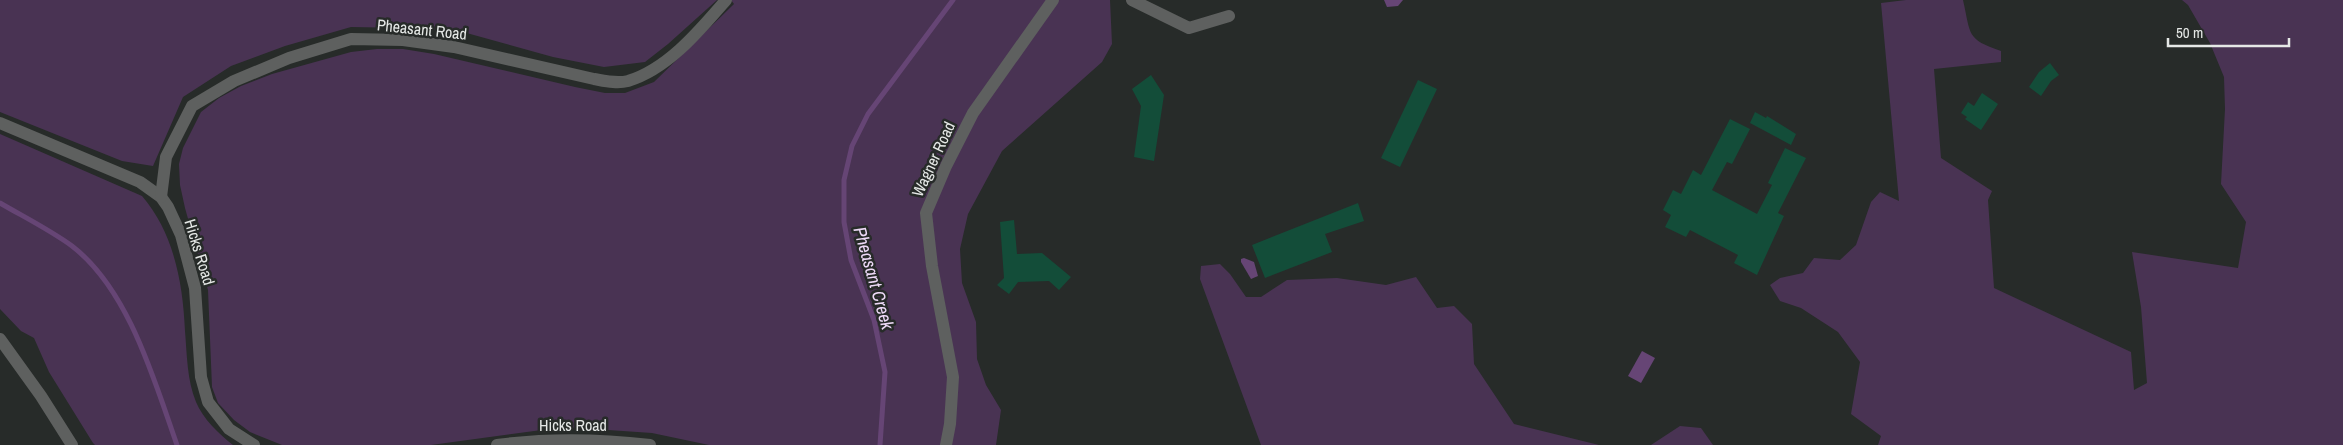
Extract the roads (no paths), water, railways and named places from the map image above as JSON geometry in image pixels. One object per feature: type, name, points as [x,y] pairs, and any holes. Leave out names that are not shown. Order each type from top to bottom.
[{"type":"street","name":"Pheasant Road","points":[[161,198],[166,158],[192,106],[234,81],[289,58],[351,39],[403,40],[454,47],[594,79],[611,82],[627,81],[651,72],[671,56],[703,27],[726,0]]},
{"type":"street","name":"Wagner Road","points":[[946,445],[950,424],[953,377],[932,266],[926,213],[946,166],[973,114],[1053,0]]},
{"type":"street","points":[[1132,0],[1189,28],[1229,16]]},
{"type":"street","name":"Hicks Road","points":[[0,124],[140,182],[161,198],[168,207],[181,234],[195,288],[201,377],[208,402],[229,429],[254,445]]},
{"type":"street","points":[[0,339],[41,396],[72,445]]},
{"type":"street","name":"Hicks Road","points":[[497,445],[549,439],[581,439],[650,445]]},
{"type":"waterway","name":"Pheasant Creek","points":[[880,445],[885,372],[874,320],[851,260],[844,222],[844,180],[852,146],[868,114],[953,0]]},
{"type":"waterway","points":[[0,203],[72,246],[92,265],[109,287],[124,311],[149,365],[177,445]]}]
